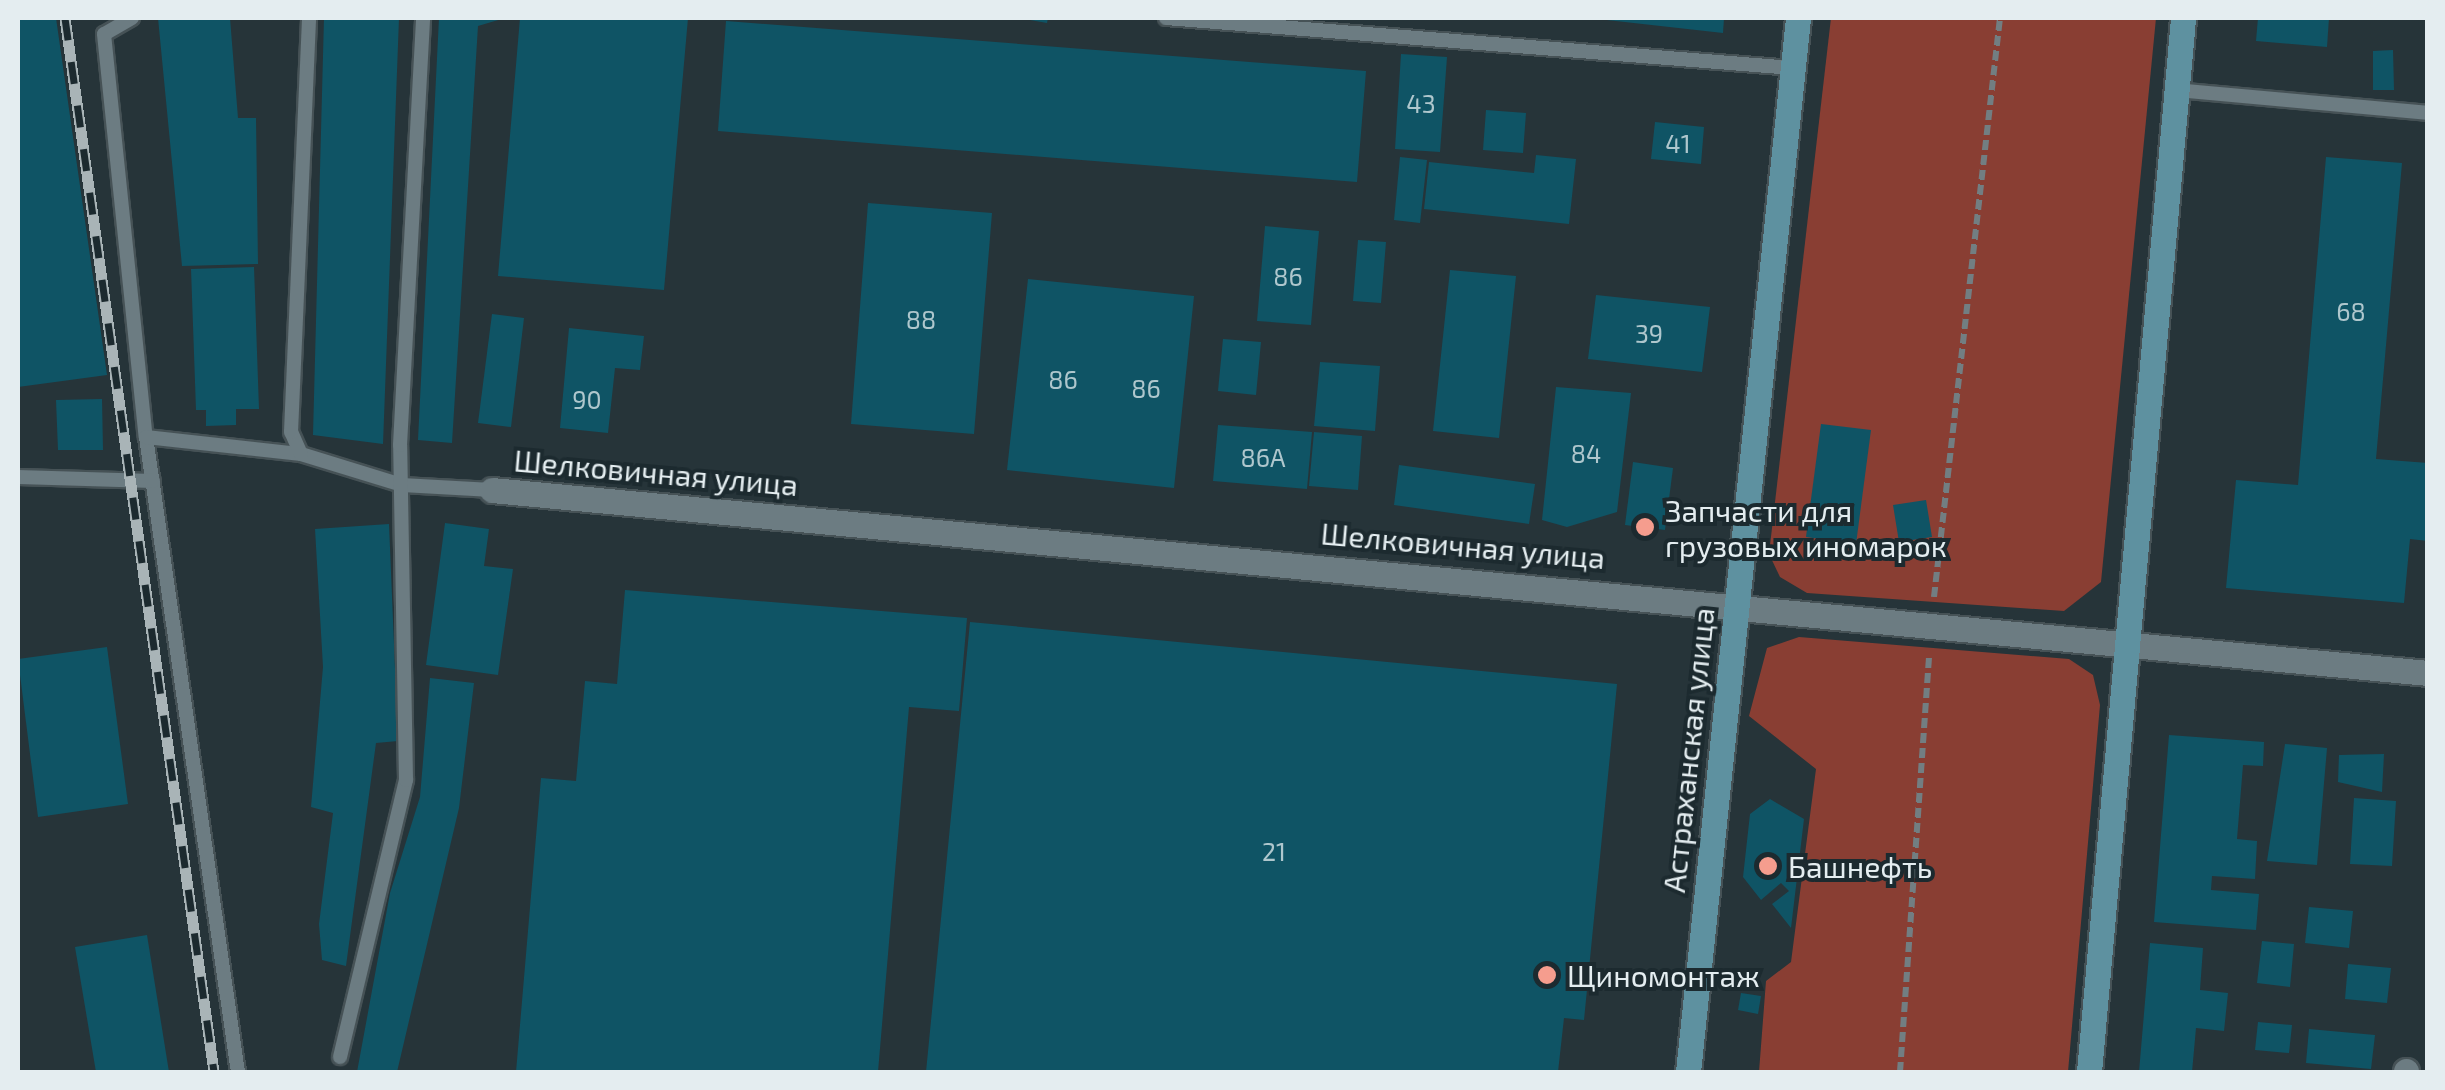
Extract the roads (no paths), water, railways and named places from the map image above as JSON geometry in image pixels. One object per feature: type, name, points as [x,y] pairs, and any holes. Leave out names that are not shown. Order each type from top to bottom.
[{"type":"main road","name":"Астраханская улица","points":[[1688,1072],[1798,18]]},
{"type":"main road","points":[[2089,1072],[2123,643],[2183,18]]},
{"type":"street","name":"Шелковичная улица","points":[[492,490],[2428,673]]},
{"type":"lane","points":[[132,18],[104,34],[146,437],[238,1072]]},
{"type":"lane","points":[[302,454],[291,432],[309,18]]},
{"type":"lane","points":[[340,1057],[406,780],[402,485],[423,18]]},
{"type":"lane","points":[[1166,18],[1793,68]]},
{"type":"lane","points":[[2176,90],[2428,113]]},
{"type":"lane","points":[[146,437],[302,454],[402,485],[492,490]]},
{"type":"lane","points":[[18,477],[153,481]]},
{"type":"railway","points":[[65,18],[214,1072]]},
{"type":"place","name":"Запчасти для грузовых иномарок","points":[[1645,527]]},
{"type":"place","name":"Башнефть","points":[[1768,866]]},
{"type":"place","name":"Щиномонтаж","points":[[1547,975]]}]
